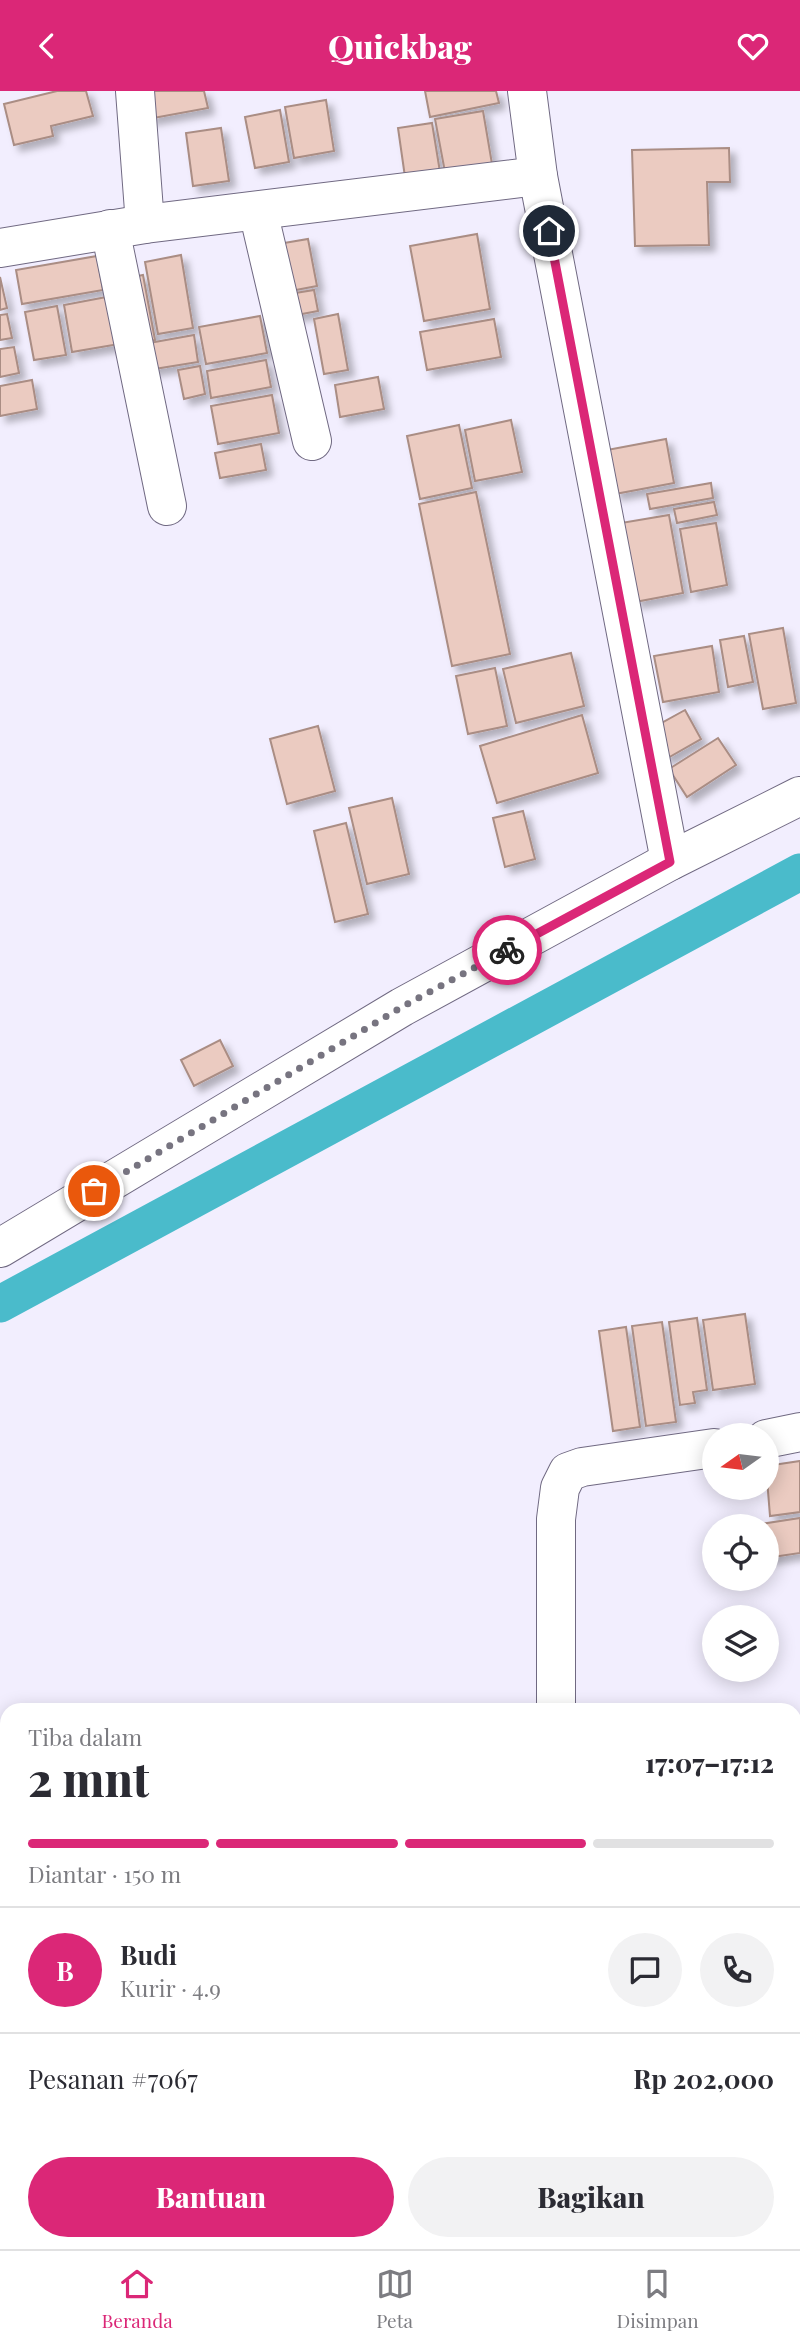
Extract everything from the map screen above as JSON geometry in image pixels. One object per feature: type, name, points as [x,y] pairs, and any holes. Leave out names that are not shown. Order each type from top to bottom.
[{"type":"street","points":[[135,91],[128,227],[167,506]]},
{"type":"street","points":[[527,91],[538,177],[670,862]]},
{"type":"street","points":[[0,248],[128,227],[538,177]]},
{"type":"street","points":[[258,211],[312,441]]},
{"type":"street","points":[[0,1248],[402,1007],[670,862],[800,796]]},
{"type":"street","points":[[779,1436],[800,1432]]},
{"type":"street","points":[[556,1703],[556,1519],[560,1487],[568,1472],[582,1467],[702,1450]]},
{"type":"building","points":[[57,91],[86,91],[93,116],[51,126],[53,136],[14,145],[4,104]]},
{"type":"building","points":[[154,91],[204,91],[208,108],[148,119]]},
{"type":"building","points":[[425,91],[496,91],[499,103],[430,117]]},
{"type":"building","points":[[326,100],[334,151],[294,158],[285,107]]},
{"type":"building","points":[[280,110],[289,162],[255,168],[245,117]]},
{"type":"building","points":[[483,111],[492,164],[445,172],[435,119]]},
{"type":"building","points":[[432,123],[440,172],[405,177],[398,128]]},
{"type":"building","points":[[221,128],[229,181],[193,186],[186,133]]},
{"type":"building","points":[[729,148],[730,182],[707,182],[709,245],[635,246],[632,150]]},
{"type":"building","points":[[477,234],[490,309],[424,321],[410,246]]},
{"type":"building","points":[[308,239],[317,286],[280,293],[272,245]]},
{"type":"building","points":[[181,255],[193,328],[158,334],[145,262]]},
{"type":"building","points":[[97,256],[103,290],[22,304],[16,270]]},
{"type":"building","points":[[143,275],[155,340],[134,344],[123,279]]},
{"type":"building","points":[[0,277],[7,308],[0,310]]},
{"type":"building","points":[[314,290],[318,311],[286,317],[283,295]]},
{"type":"building","points":[[117,295],[125,343],[72,352],[64,305]]},
{"type":"building","points":[[57,306],[66,355],[34,360],[25,312]]},
{"type":"building","points":[[7,314],[12,338],[0,340],[0,315]]},
{"type":"building","points":[[338,314],[348,370],[324,374],[314,319]]},
{"type":"building","points":[[260,316],[267,353],[206,364],[199,327]]},
{"type":"building","points":[[494,319],[501,357],[427,370],[420,332]]},
{"type":"building","points":[[194,335],[198,362],[142,371],[138,345]]},
{"type":"building","points":[[14,347],[19,373],[0,377],[0,349]]},
{"type":"building","points":[[266,360],[271,387],[211,398],[207,371]]},
{"type":"building","points":[[200,366],[205,394],[184,399],[178,370]]},
{"type":"building","points":[[378,377],[384,409],[340,417],[335,385]]},
{"type":"building","points":[[32,380],[37,409],[0,416],[0,386]]},
{"type":"building","points":[[272,395],[279,433],[218,444],[211,406]]},
{"type":"building","points":[[511,420],[522,472],[475,481],[465,430]]},
{"type":"building","points":[[459,425],[472,488],[420,499],[407,436]]},
{"type":"building","points":[[666,439],[674,483],[615,494],[607,450]]},
{"type":"building","points":[[261,444],[266,470],[220,478],[215,453]]},
{"type":"building","points":[[711,483],[713,498],[650,509],[647,494]]},
{"type":"building","points":[[476,492],[510,654],[452,666],[419,504]]},
{"type":"building","points":[[714,502],[717,515],[677,523],[674,509]]},
{"type":"building","points":[[669,515],[683,593],[635,602],[621,523]]},
{"type":"building","points":[[716,523],[727,585],[691,592],[680,529]]},
{"type":"building","points":[[783,628],[796,703],[763,709],[749,634]]},
{"type":"building","points":[[744,636],[753,682],[728,687],[720,640]]},
{"type":"building","points":[[712,646],[719,692],[663,702],[654,656]]},
{"type":"building","points":[[571,653],[584,706],[516,723],[503,669]]},
{"type":"building","points":[[495,668],[507,726],[468,734],[456,676]]},
{"type":"building","points":[[685,710],[701,739],[666,759],[649,730]]},
{"type":"building","points":[[582,715],[598,773],[497,803],[480,746]]},
{"type":"building","points":[[318,726],[335,791],[287,804],[270,739]]},
{"type":"building","points":[[718,738],[736,765],[687,797],[669,769]]},
{"type":"building","points":[[392,798],[409,874],[367,884],[349,808]]},
{"type":"building","points":[[523,811],[535,859],[505,867],[493,818]]},
{"type":"building","points":[[346,823],[368,914],[335,922],[314,831]]},
{"type":"building","points":[[220,1040],[233,1066],[194,1086],[181,1060]]},
{"type":"building","points":[[745,1314],[755,1384],[713,1390],[703,1320]]},
{"type":"building","points":[[697,1318],[707,1390],[693,1392],[695,1403],[680,1405],[669,1322]]},
{"type":"building","points":[[662,1322],[676,1422],[646,1426],[632,1326]]},
{"type":"building","points":[[626,1327],[640,1427],[613,1431],[599,1331]]},
{"type":"building","points":[[800,1461],[800,1512],[770,1514],[769,1500],[779,1500],[779,1464]]},
{"type":"building","points":[[800,1518],[800,1553],[779,1556],[779,1521]]},
{"type":"waterway","points":[[0,1304],[800,872]]},
{"type":"way so far","points":[[94,1191],[402,1007],[507,950]]},
{"type":"route","points":[[507,950],[670,862],[549,231]]}]
